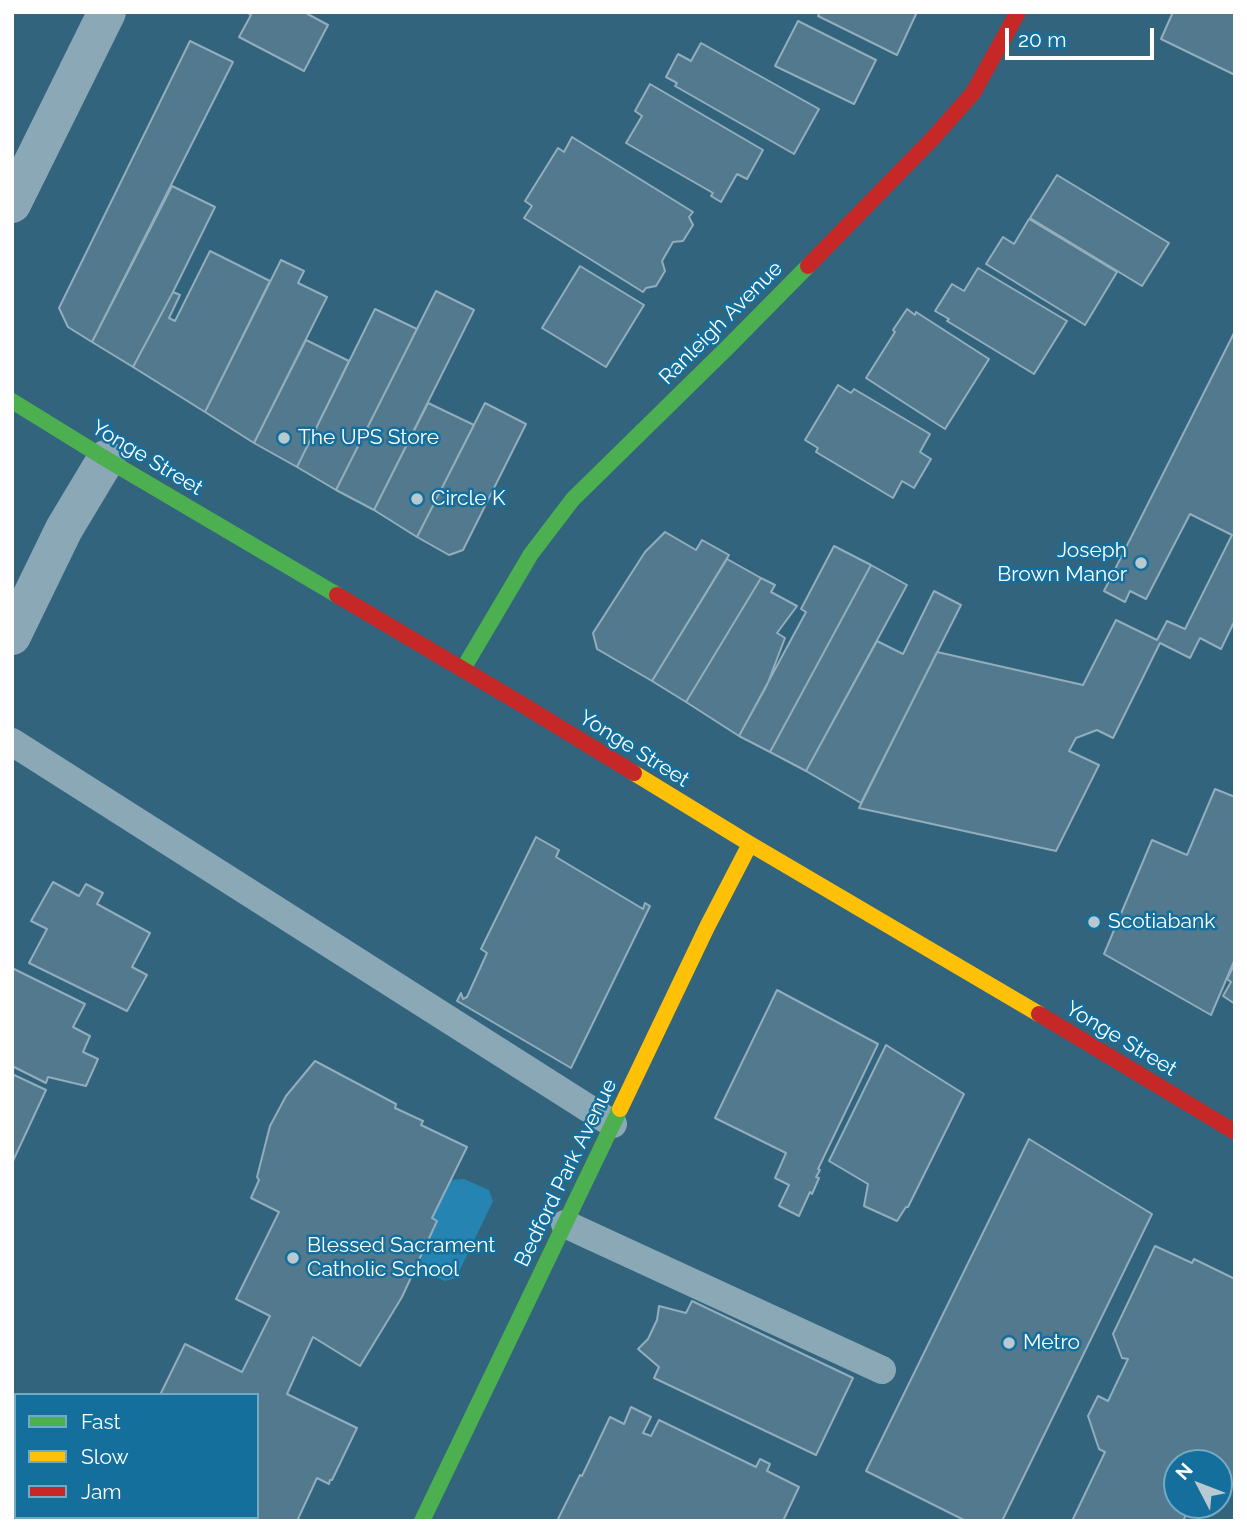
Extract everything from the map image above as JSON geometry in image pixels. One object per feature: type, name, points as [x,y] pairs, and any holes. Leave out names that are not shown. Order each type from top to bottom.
[{"type":"street","points":[[12,204],[107,12]]},
{"type":"street","name":"Ranleigh Avenue","points":[[463,669],[531,554],[573,499],[729,347],[933,138],[974,93],[1018,12]]},
{"type":"street","name":"Yonge Street","points":[[12,401],[1235,1132]]},
{"type":"street","points":[[12,636],[64,529],[106,459]]},
{"type":"street","name":"Bedford Park Avenue","points":[[422,1521],[707,927],[750,844]]},
{"type":"lane","points":[[12,742],[612,1124]]},
{"type":"lane","points":[[565,1224],[881,1370]]},
{"type":"shaded area","points":[[464,1179],[489,1190],[493,1201],[456,1278],[445,1281],[422,1271],[420,1262],[425,1250],[422,1235],[450,1180]]},
{"type":"building","points":[[246,12],[304,12],[328,25],[304,71],[239,37],[251,15]]},
{"type":"building","points":[[820,12],[917,12],[897,55],[818,16]]},
{"type":"building","points":[[1173,12],[1235,12],[1235,75],[1161,39]]},
{"type":"building","points":[[798,21],[876,60],[854,104],[775,66]]},
{"type":"building","points":[[190,41],[233,62],[92,342],[68,327],[59,308]]},
{"type":"building","points":[[701,43],[819,109],[794,154],[675,86],[677,83],[666,77],[678,54],[691,61]]},
{"type":"building","points":[[650,84],[763,150],[747,179],[737,174],[721,202],[711,196],[713,193],[626,143],[642,116],[635,111]]},
{"type":"building","points":[[572,137],[693,212],[689,217],[693,225],[683,241],[673,242],[662,261],[665,271],[656,286],[646,288],[643,292],[524,218],[532,206],[525,201],[558,148],[564,152]]},
{"type":"building","points":[[1057,175],[1169,243],[1142,286],[1030,218]]},
{"type":"building","points":[[172,186],[215,207],[133,367],[92,342]]},
{"type":"building","points":[[1029,219],[1117,272],[1085,325],[986,264],[1003,237],[1014,244]]},
{"type":"building","points":[[210,251],[270,281],[205,412],[133,367],[173,292],[180,295],[169,318],[175,321]]},
{"type":"building","points":[[281,260],[304,271],[298,283],[327,297],[254,443],[205,412]]},
{"type":"building","points":[[580,266],[644,305],[606,367],[542,328]]},
{"type":"building","points":[[978,268],[1067,321],[1034,374],[935,311],[952,284],[964,291]]},
{"type":"building","points":[[436,291],[474,310],[374,510],[336,490]]},
{"type":"building","points":[[375,309],[417,329],[336,490],[297,467]]},
{"type":"building","points":[[907,309],[915,315],[916,312],[989,359],[945,429],[866,378]]},
{"type":"building","name":"Joseph Brown Manor","points":[[1235,331],[1235,620],[1221,649],[1200,638],[1190,658],[1160,643],[1113,738],[1097,730],[1076,738],[1069,751],[1099,765],[1056,851],[859,808],[937,652],[1083,685],[1116,620],[1157,640],[1167,621],[1185,629],[1232,535],[1190,514],[1146,599],[1130,591],[1125,602],[1104,591]]},
{"type":"building","points":[[306,340],[349,361],[297,467],[254,443]]},
{"type":"building","points":[[838,385],[851,393],[854,389],[930,434],[920,452],[931,459],[914,488],[902,481],[893,498],[816,452],[818,448],[805,440]]},
{"type":"building","points":[[428,403],[474,425],[417,537],[374,510]]},
{"type":"building","points":[[485,403],[526,424],[463,550],[449,555],[417,537]]},
{"type":"building","points":[[665,532],[696,550],[702,540],[729,555],[652,681],[597,649],[593,633],[645,552]]},
{"type":"building","points":[[834,546],[871,565],[770,752],[739,736],[806,612],[801,609]]},
{"type":"building","points":[[727,559],[761,578],[686,702],[652,681]]},
{"type":"building","points":[[871,565],[907,585],[806,771],[770,752]]},
{"type":"building","points":[[761,578],[775,585],[771,592],[797,606],[777,633],[785,638],[767,685],[739,736],[686,702]]},
{"type":"building","points":[[934,591],[961,605],[861,803],[806,771],[877,641],[903,654]]},
{"type":"building","points":[[1215,789],[1235,797],[1235,959],[1211,1015],[1104,954],[1152,840],[1187,855]]},
{"type":"building","points":[[536,837],[559,850],[556,857],[643,909],[645,903],[650,906],[571,1068],[457,1001],[461,993],[463,999],[467,997],[487,953],[481,949]]},
{"type":"building","points":[[53,882],[79,896],[86,884],[103,893],[97,904],[150,933],[132,967],[147,975],[127,1011],[29,963],[47,929],[31,921]]},
{"type":"building","points":[[1235,963],[1235,1004],[1223,996],[1231,982],[1227,979]]},
{"type":"building","points":[[12,968],[85,1004],[73,1027],[90,1036],[83,1052],[98,1059],[86,1086],[48,1077],[46,1083],[12,1066]]},
{"type":"building","points":[[777,990],[878,1044],[818,1169],[820,1170],[816,1177],[819,1178],[812,1194],[810,1192],[799,1216],[779,1206],[789,1185],[775,1178],[786,1153],[715,1118]]},
{"type":"building","points":[[886,1045],[964,1094],[908,1207],[897,1221],[864,1206],[868,1184],[829,1161]]},
{"type":"building","points":[[315,1061],[396,1104],[395,1108],[423,1121],[421,1125],[467,1147],[432,1218],[437,1221],[402,1297],[360,1366],[313,1337],[287,1394],[357,1428],[332,1480],[329,1484],[317,1478],[297,1521],[98,1521],[259,1519],[259,1393],[161,1393],[185,1344],[242,1372],[270,1316],[236,1299],[279,1212],[251,1198],[259,1180],[257,1177],[270,1126],[286,1096]]},
{"type":"building","points":[[12,1074],[46,1090],[12,1163]]},
{"type":"building","name":"Metro","points":[[1029,1139],[1152,1214],[1002,1521],[966,1521],[866,1471]]},
{"type":"building","points":[[1155,1246],[1192,1263],[1194,1259],[1235,1279],[1235,1481],[1233,1484],[1233,1449],[1163,1449],[1163,1519],[1184,1519],[1183,1521],[1072,1521],[1105,1452],[1099,1449],[1088,1416],[1098,1396],[1108,1401],[1128,1359],[1122,1358],[1113,1334]]},
{"type":"building","points":[[692,1301],[853,1378],[816,1455],[654,1378],[659,1367],[638,1349],[648,1339],[657,1320],[659,1306],[686,1313]]},
{"type":"building","points":[[631,1407],[651,1417],[643,1433],[651,1436],[659,1420],[756,1467],[760,1459],[770,1464],[767,1471],[799,1487],[783,1521],[557,1521],[610,1417],[624,1424]]},
{"type":"traffic: fast","points":[[463,669],[531,554],[573,499],[808,266]]},
{"type":"traffic: fast","points":[[12,401],[337,595]]},
{"type":"traffic: fast","points":[[422,1521],[620,1109]]},
{"type":"traffic: slow","points":[[634,773],[1039,1014]]},
{"type":"traffic: slow","points":[[620,1109],[750,844]]},
{"type":"traffic: jam","points":[[808,266],[933,138],[973,93],[1018,12]]},
{"type":"traffic: jam","points":[[337,595],[634,773]]},
{"type":"traffic: jam","points":[[1039,1014],[1235,1132]]},
{"type":"place","name":"The UPS Store","points":[[284,438]]},
{"type":"place","name":"Circle K","points":[[417,499]]},
{"type":"place","name":"Joseph Brown Manor","points":[[1141,563]]},
{"type":"place","name":"Scotiabank","points":[[1094,922]]},
{"type":"place","name":"Blessed Sacrament Catholic School","points":[[293,1258]]},
{"type":"place","name":"Metro","points":[[1009,1343]]}]
